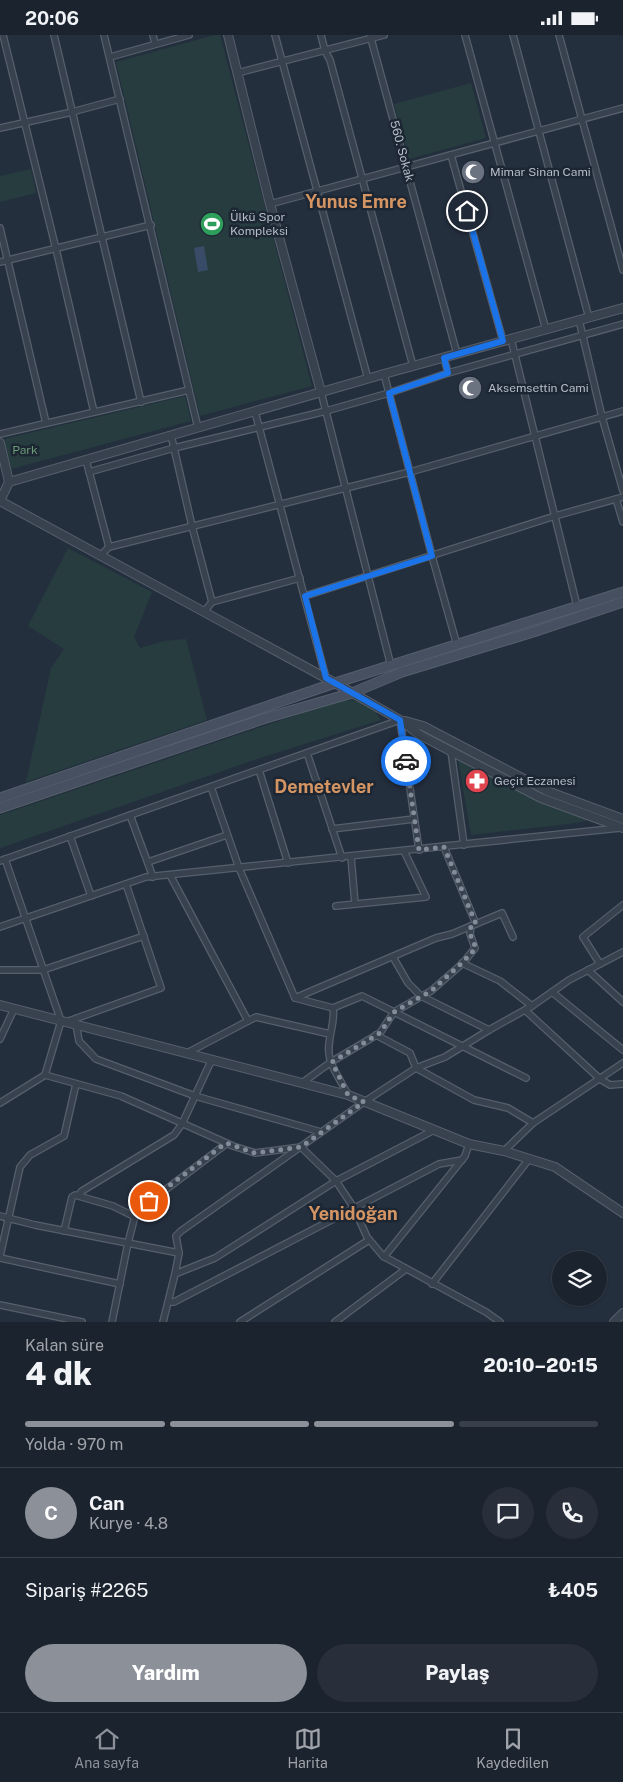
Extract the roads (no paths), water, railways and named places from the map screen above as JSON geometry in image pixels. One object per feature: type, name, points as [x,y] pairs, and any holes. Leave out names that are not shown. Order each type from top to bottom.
[{"type":"main road","points":[[0,798],[335,683],[623,592]]},
{"type":"main road","points":[[0,808],[266,718],[352,693],[402,672],[623,602]]},
{"type":"street","points":[[3,35],[94,413]]},
{"type":"street","points":[[54,35],[140,402]]},
{"type":"street","points":[[104,35],[151,225],[198,428]]},
{"type":"street","points":[[153,35],[156,44]]},
{"type":"street","points":[[110,57],[190,35]]},
{"type":"street","points":[[228,35],[270,204],[326,411],[391,666]]},
{"type":"street","points":[[275,35],[368,379]]},
{"type":"street","points":[[321,35],[324,51],[330,60],[413,366]]},
{"type":"street","points":[[237,73],[370,37],[384,35]]},
{"type":"street","points":[[465,35],[546,329]]},
{"type":"street","points":[[512,35],[589,318]]},
{"type":"street","points":[[559,35],[623,270]]},
{"type":"street","name":"560. Sokak","points":[[370,37],[457,354]]},
{"type":"street","points":[[0,128],[120,99]]},
{"type":"street","points":[[270,204],[623,108]]},
{"type":"street","points":[[451,155],[507,340],[515,354],[577,606]]},
{"type":"street","points":[[0,262],[151,225]]},
{"type":"street","points":[[0,228],[46,423]]},
{"type":"street","points":[[10,482],[384,374],[623,308]]},
{"type":"street","points":[[579,321],[602,417],[623,491]]},
{"type":"street","points":[[89,472],[174,448],[326,411],[389,393],[448,373],[623,324]]},
{"type":"street","points":[[444,358],[448,373]]},
{"type":"street","points":[[384,374],[457,645]]},
{"type":"street","points":[[0,434],[189,390]]},
{"type":"street","points":[[100,556],[109,547],[410,472],[623,411]]},
{"type":"street","points":[[255,412],[326,678]]},
{"type":"street","points":[[171,435],[212,602]]},
{"type":"street","points":[[0,443],[10,482],[0,501],[335,683],[400,720],[420,735],[540,798],[621,828]]},
{"type":"street","points":[[86,460],[109,547]]},
{"type":"street","points":[[305,596],[555,516],[623,497]]},
{"type":"street","points":[[616,499],[623,522]]},
{"type":"street","points":[[204,612],[212,602],[300,578]]},
{"type":"street","points":[[400,720],[419,850]]},
{"type":"street","points":[[0,1103],[45,1075],[63,1021],[26,918],[2,860],[400,720],[423,726],[547,791],[623,819]]},
{"type":"street","points":[[451,751],[464,845]]},
{"type":"street","points":[[307,753],[342,858]]},
{"type":"street","points":[[259,770],[288,863]]},
{"type":"street","points":[[211,787],[239,868],[295,998]]},
{"type":"street","points":[[130,815],[153,877]]},
{"type":"street","points":[[332,829],[414,819]]},
{"type":"street","points":[[0,927],[146,877],[621,828]]},
{"type":"street","points":[[148,862],[227,835]]},
{"type":"street","points":[[70,836],[91,896]]},
{"type":"street","points":[[302,1083],[380,1033],[394,1012],[431,991],[476,948],[470,934],[473,925],[444,847]]},
{"type":"street","points":[[336,906],[426,897],[404,851]]},
{"type":"street","points":[[351,857],[355,904]]},
{"type":"street","points":[[170,875],[248,1021]]},
{"type":"street","points":[[63,1021],[161,988],[126,884]]},
{"type":"street","points":[[600,964],[583,937],[623,905]]},
{"type":"street","points":[[295,998],[502,913],[513,937]]},
{"type":"street","points":[[0,970],[44,970],[144,936]]},
{"type":"street","points":[[163,1322],[179,1253],[176,1237],[181,1231],[364,1102],[416,1068],[446,1057],[532,1006],[569,980],[623,952]]},
{"type":"street","points":[[393,957],[408,983],[422,996],[489,1030]]},
{"type":"street","points":[[462,963],[500,981],[532,1006]]},
{"type":"street","points":[[588,970],[623,1001]]},
{"type":"street","points":[[552,992],[623,1050]]},
{"type":"street","points":[[295,998],[333,1008],[362,996],[526,1078]]},
{"type":"street","points":[[0,1005],[348,1095],[469,1144],[504,1151],[555,1167],[623,1213]]},
{"type":"street","points":[[333,1008],[335,1017],[330,1034],[330,1059],[348,1095]]},
{"type":"street","points":[[0,1039],[14,1009]]},
{"type":"street","points":[[525,1010],[600,1079],[610,1085],[623,1084]]},
{"type":"street","points":[[187,1053],[256,1017],[330,1034]]},
{"type":"street","points":[[76,1024],[79,1041],[96,1059],[195,1096],[321,1133]]},
{"type":"street","points":[[376,1035],[410,1053],[416,1068],[474,1100],[508,1108],[533,1123]]},
{"type":"street","points":[[64,1231],[72,1197],[79,1195],[82,1191],[174,1135],[182,1124],[212,1059]]},
{"type":"street","points":[[504,1151],[533,1123],[623,1063]]},
{"type":"street","points":[[45,1075],[121,1096],[226,1143],[255,1153],[301,1147]]},
{"type":"street","points":[[76,1084],[64,1136],[30,1155],[20,1167],[0,1257],[120,1284]]},
{"type":"street","points":[[175,1274],[215,1258],[336,1181],[434,1130]]},
{"type":"street","points":[[112,1322],[136,1212],[226,1143]]},
{"type":"street","points":[[384,1257],[462,1160],[469,1144]]},
{"type":"street","points":[[301,1147],[336,1181],[354,1208],[369,1240],[384,1257],[486,1312],[500,1322]]},
{"type":"street","points":[[432,1284],[529,1159]]},
{"type":"street","points":[[169,1302],[174,1302],[439,1164],[462,1160]]},
{"type":"street","points":[[79,1195],[113,1206],[135,1217]]},
{"type":"street","points":[[0,1216],[64,1231],[179,1253]]},
{"type":"street","points":[[240,1322],[369,1240]]},
{"type":"street","points":[[335,1322],[406,1269]]},
{"type":"street","points":[[0,1305],[82,1322]]},
{"type":"street","points":[[614,1322],[623,1313]]},
{"type":"water","points":[[204,246],[208,270],[198,272],[194,248]]},
{"type":"place","name":"Mimar Sinan Cami","points":[[473,172]]},
{"type":"place","name":"Ülkü Spor Kompleksi","points":[[212,224]]},
{"type":"place","name":"Aksemsettin Cami","points":[[470,388]]},
{"type":"place","name":"Geçit Eczanesi","points":[[477,781]]},
{"type":"district","name":"Yunus Emre","points":[[356,202]]},
{"type":"district","name":"Demetevler","points":[[324,787]]},
{"type":"district","name":"Yenidoğan","points":[[353,1214]]},
{"type":"park label","name":"Park","points":[[25,450]]}]
